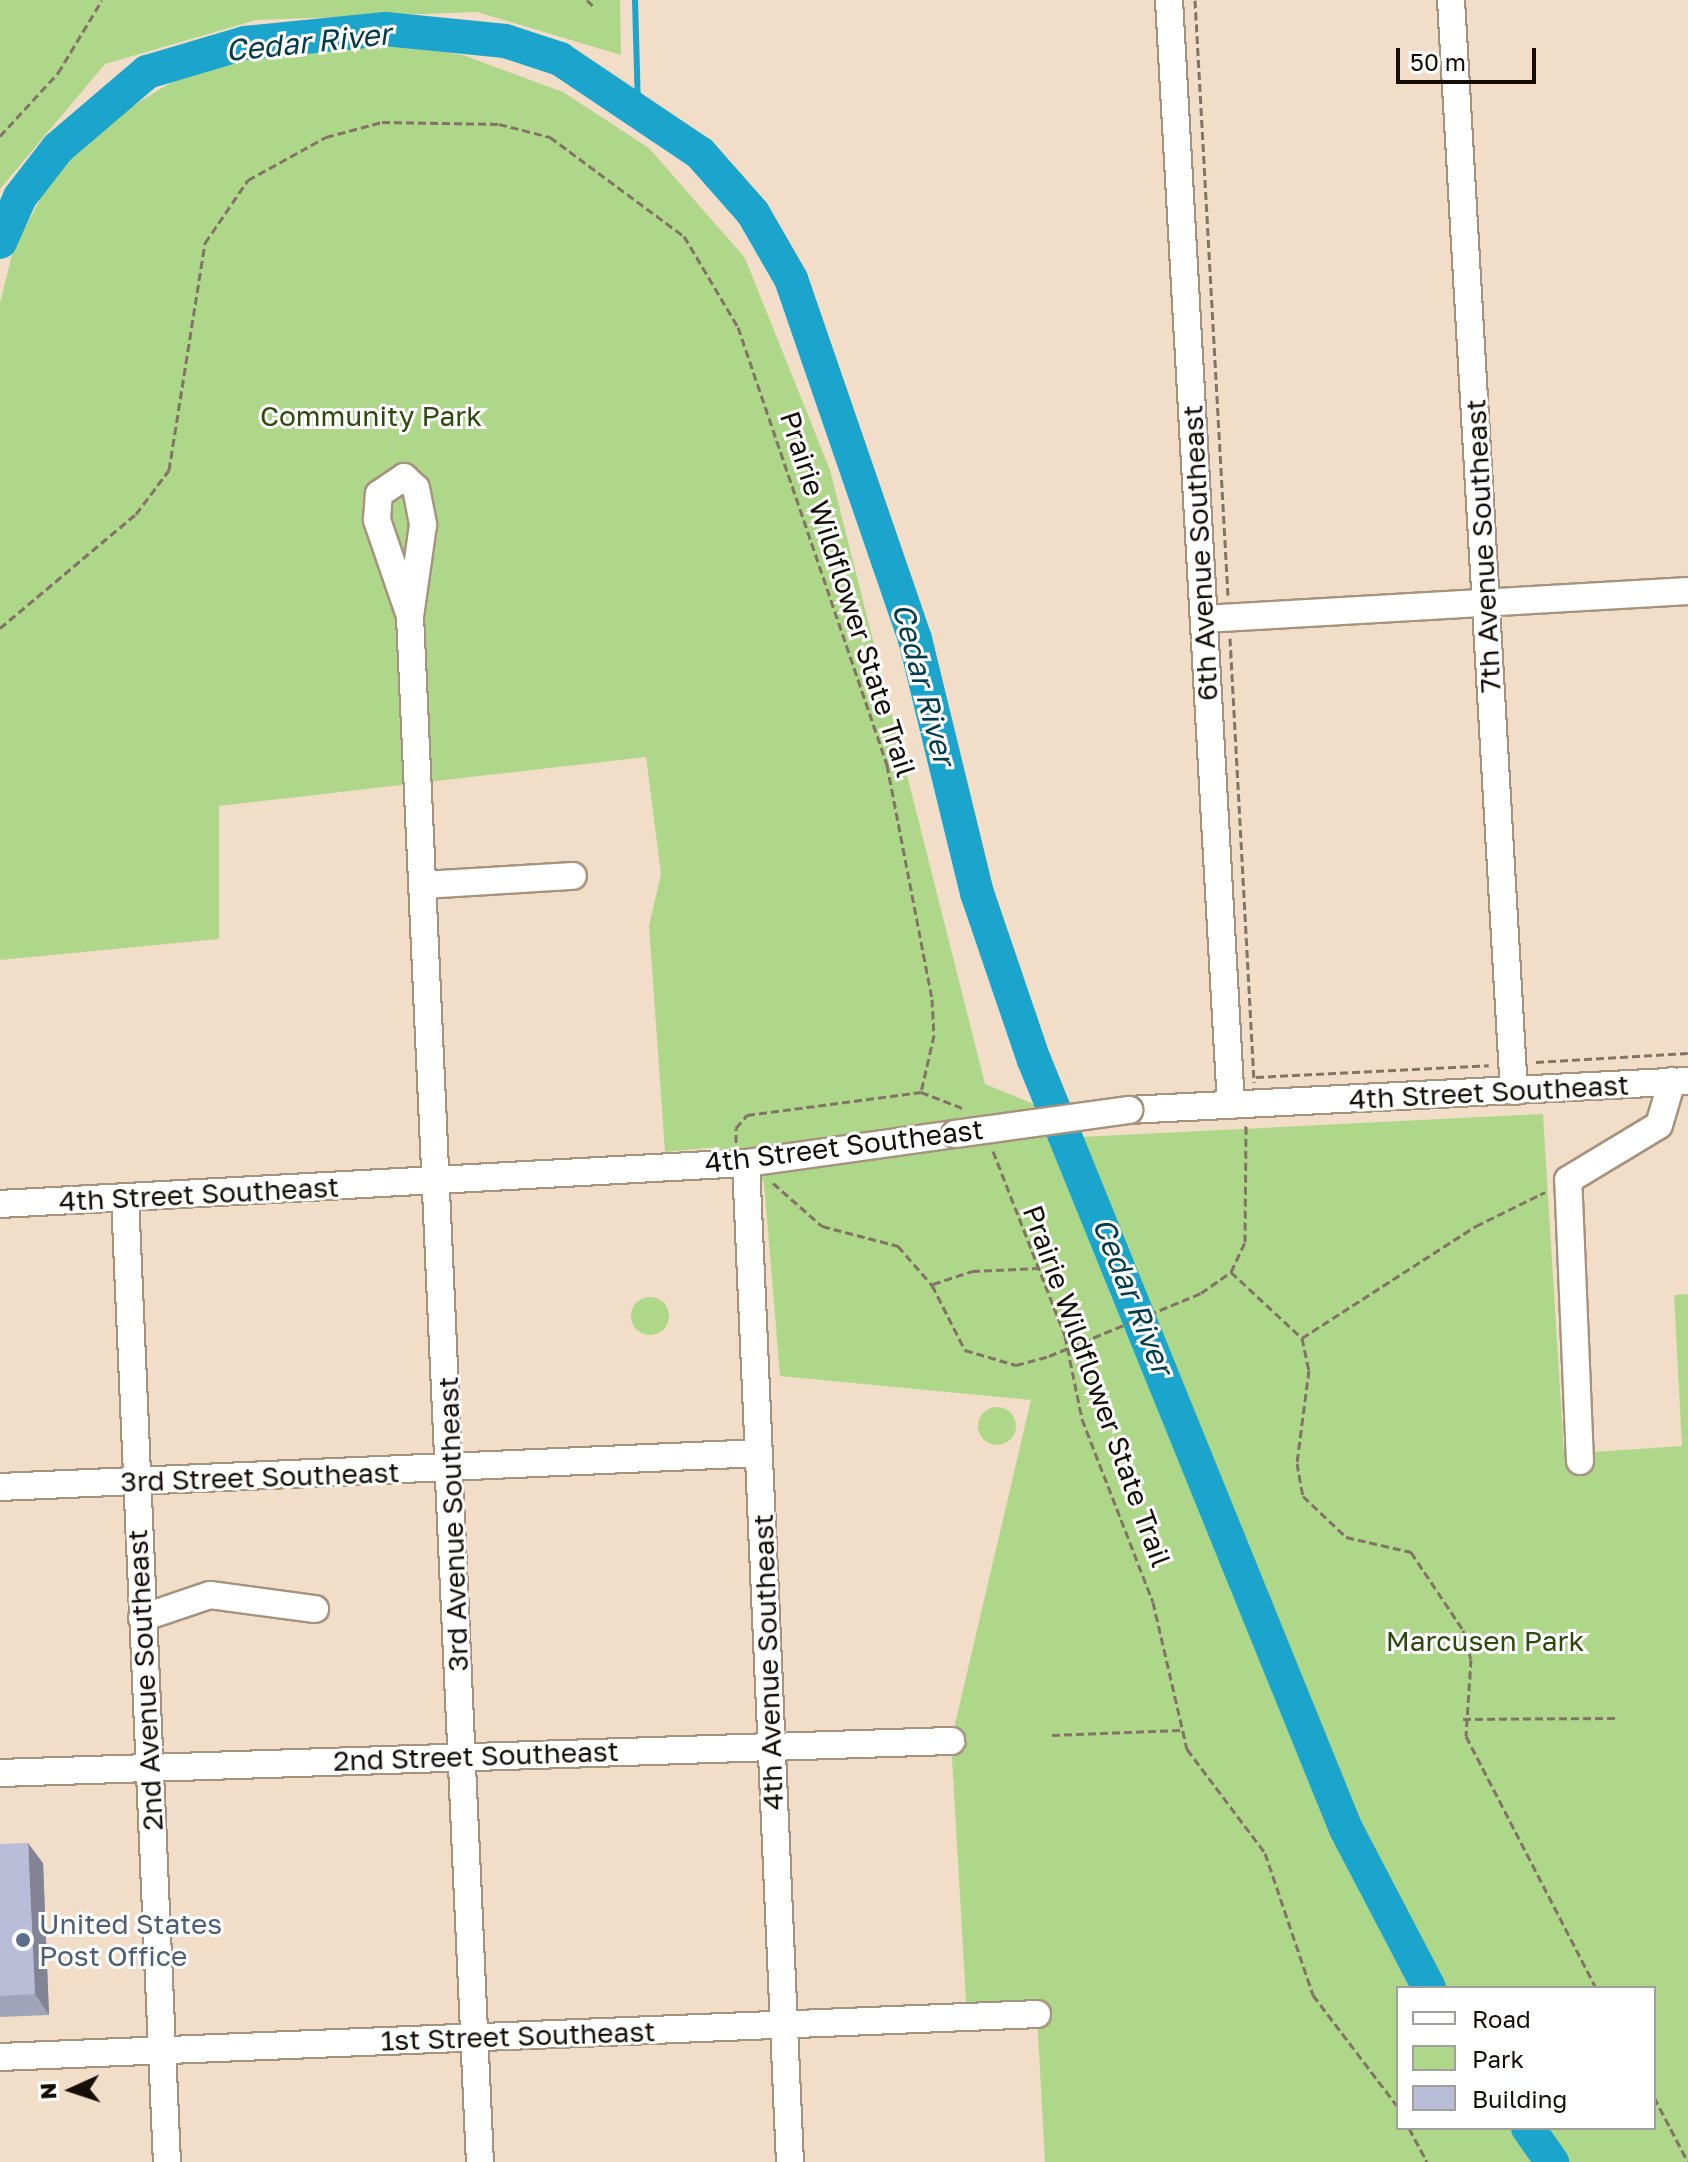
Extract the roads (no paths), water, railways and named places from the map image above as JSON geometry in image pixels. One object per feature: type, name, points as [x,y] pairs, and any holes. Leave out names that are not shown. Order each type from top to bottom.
[{"type":"street","name":"6th Avenue Southeast","points":[[1169,0],[1217,619],[1241,1105]]},
{"type":"street","name":"7th Avenue Southeast","points":[[1451,0],[1514,1091]]},
{"type":"street","points":[[1217,619],[1688,591]]},
{"type":"street","name":"3rd Avenue Southeast","points":[[410,616],[451,1467],[480,2162]]},
{"type":"street","points":[[424,885],[573,876]]},
{"type":"street","points":[[1580,1461],[1568,1180],[1659,1125],[1680,1081]]},
{"type":"street","name":"4th Street Southeast","points":[[0,1204],[746,1163],[962,1123],[1129,1110],[1680,1081]]},
{"type":"street","name":"4th Avenue Southeast","points":[[746,1163],[790,2162]]},
{"type":"street","name":"2nd Avenue Southeast","points":[[125,1198],[167,2162]]},
{"type":"street","name":"3rd Street Southeast","points":[[0,1487],[759,1453]]},
{"type":"street","points":[[142,1618],[210,1595],[315,1609]]},
{"type":"street","name":"2nd Street Southeast","points":[[0,1773],[951,1741]]},
{"type":"street","name":"1st Street Southeast","points":[[0,2057],[1037,2014]]},
{"type":"waterway","points":[[635,0],[638,106]]},
{"type":"waterway","name":"Cedar River","points":[[0,242],[20,197],[58,148],[147,72],[245,43],[385,29],[505,41],[560,59],[700,153],[753,213],[791,279],[915,639],[977,893],[1034,1060],[1346,1829],[1428,1986]]},
{"type":"waterway","name":"Cedar River","points":[[1529,2130],[1552,2162]]},
{"type":"place","name":"United States Post Office","points":[[23,1940]]},
{"type":"park label","name":"Community Park","points":[[371,416]]},
{"type":"park label","name":"Marcusen Park","points":[[1485,1641]]}]
